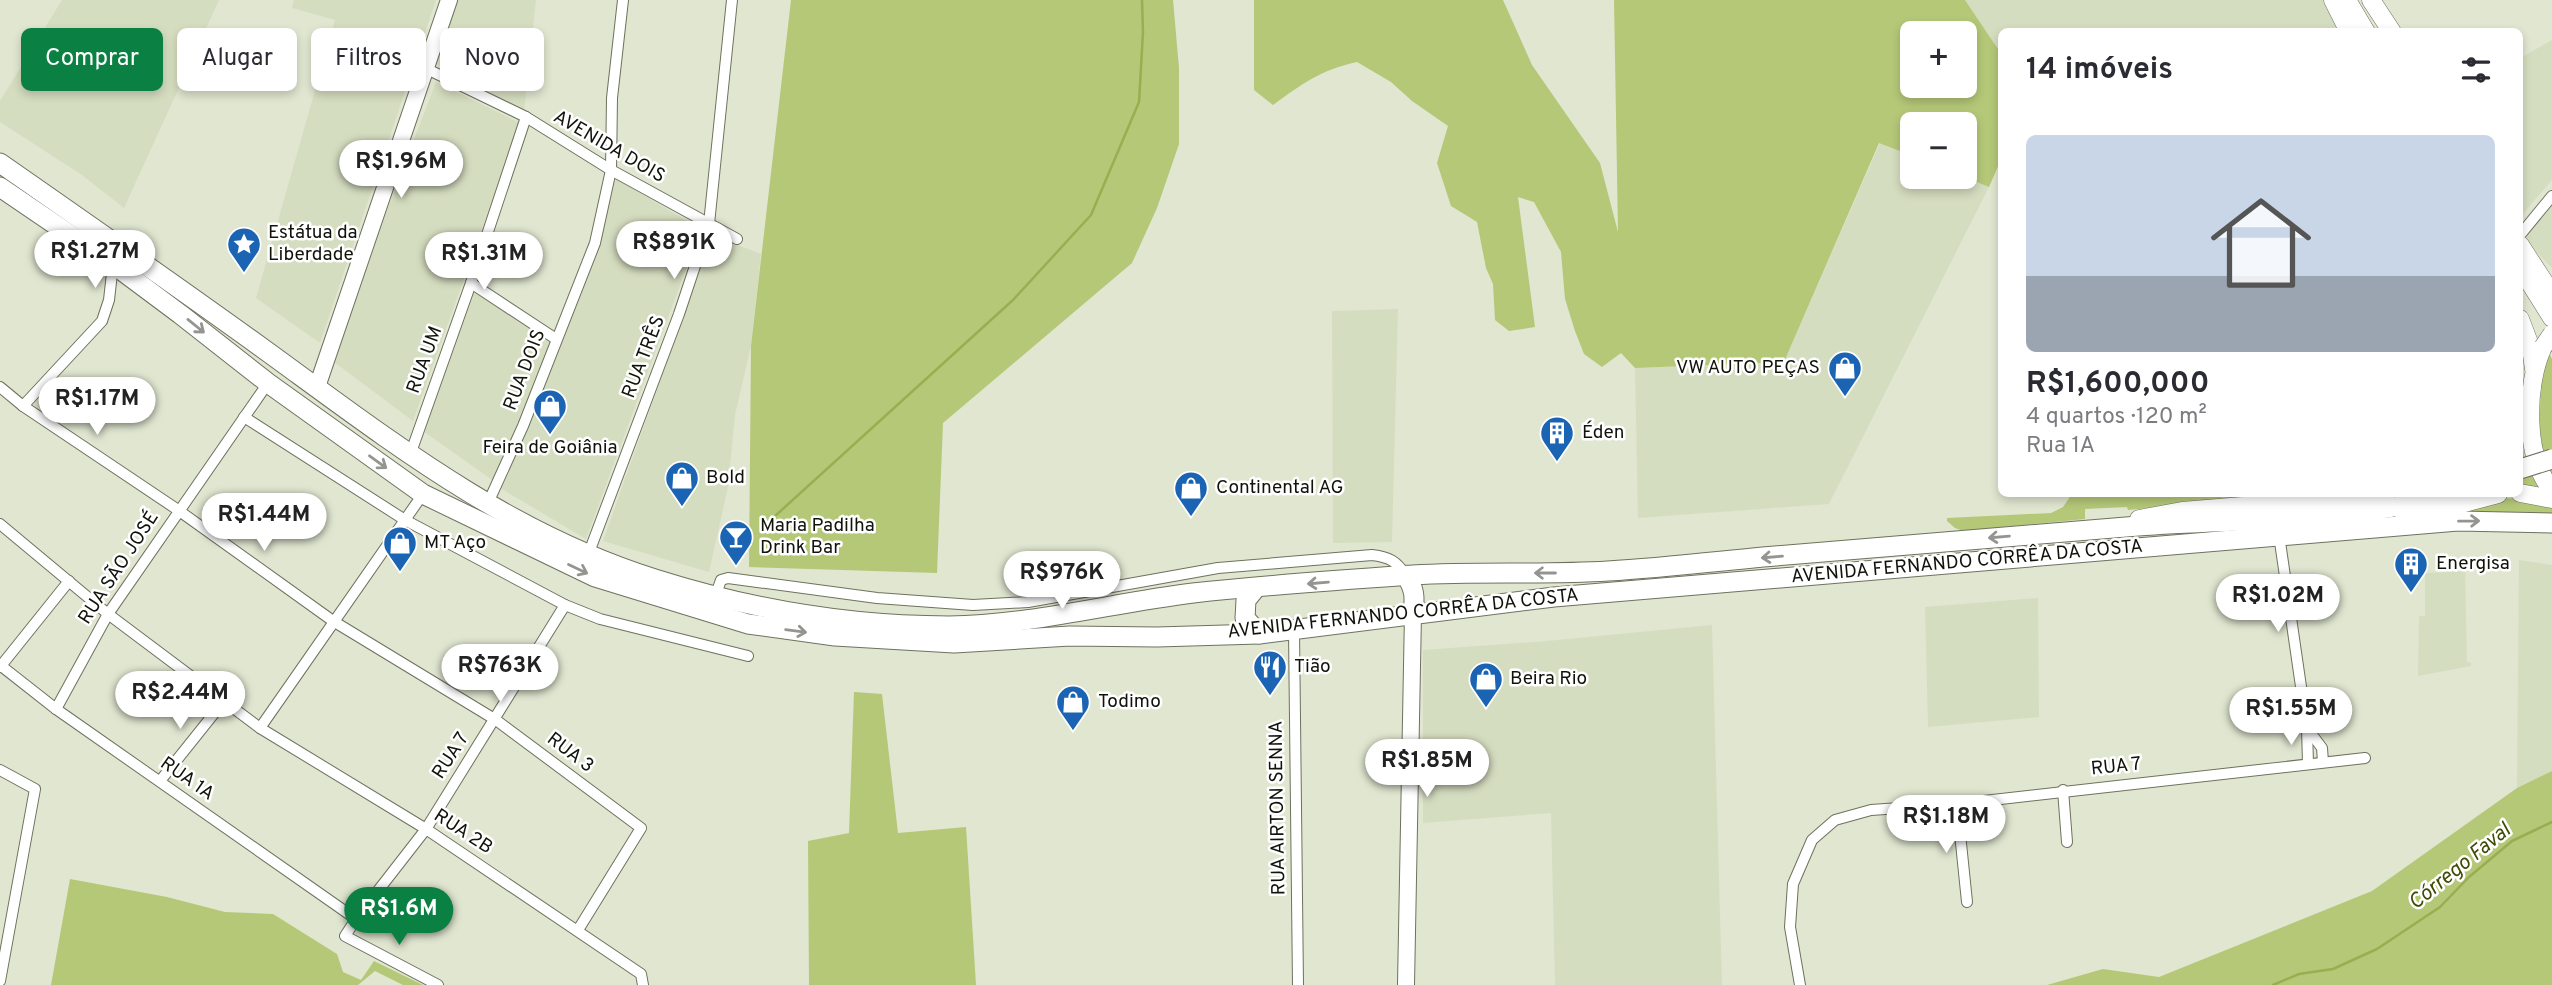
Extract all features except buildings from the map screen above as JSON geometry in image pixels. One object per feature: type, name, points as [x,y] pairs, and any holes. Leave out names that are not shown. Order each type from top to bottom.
[{"type":"highway","name":"AVENIDA FERNANDO CORRÊA DA COSTA","points":[[0,163],[410,455],[534,530],[650,578],[752,606],[815,617],[953,626],[999,622],[1195,593],[1406,576],[1614,570],[2207,520],[2299,525],[2465,521],[2552,523]]},
{"type":"highway","name":"AVENIDA FERNANDO CORRÊA DA COSTA","points":[[0,187],[113,264],[268,383],[423,495],[595,577],[748,624],[835,636],[954,643],[1070,636],[1259,634],[1554,597],[2279,535],[2299,525]]},
{"type":"highway","points":[[2523,468],[2552,459]]},
{"type":"highway","points":[[2299,525],[2435,497]]},
{"type":"highway","points":[[1406,576],[1413,587],[1415,597],[1413,613]]},
{"type":"highway","points":[[1255,589],[1246,600],[1245,618],[1259,634]]},
{"type":"main road","points":[[2333,0],[2347,28]]},
{"type":"main road","points":[[2347,0],[2363,28]]},
{"type":"main road","points":[[2360,0],[2376,28]]},
{"type":"main road","points":[[2371,0],[2389,28]]},
{"type":"main road","points":[[2523,257],[2552,279]]},
{"type":"main road","points":[[2523,257],[2552,293]]},
{"type":"main road","points":[[2523,257],[2548,332],[2523,411]]},
{"type":"main road","points":[[2523,294],[2548,332]]},
{"type":"main road","points":[[2523,327],[2531,348],[2531,426],[2534,456],[2539,472],[2552,490]]},
{"type":"main road","points":[[2523,494],[2552,499]]},
{"type":"main road","name":"AVENIDA FERNANDO CORRÊA DA COSTA","points":[[2067,532],[2182,511],[2350,497]]},
{"type":"main road","points":[[2299,525],[2401,520],[2487,497]]},
{"type":"street","points":[[426,65],[449,0]]},
{"type":"street","name":"RUA DOIS","points":[[488,503],[523,426],[595,243],[611,170],[612,98],[623,0]]},
{"type":"street","name":"RUA TRÊS","points":[[589,555],[679,314],[709,224],[732,0]]},
{"type":"street","name":"AVENIDA DOIS","points":[[426,68],[526,117],[611,170],[737,239]]},
{"type":"street","points":[[317,387],[417,91]]},
{"type":"street","name":"RUA UM","points":[[410,455],[526,117]]},
{"type":"street","points":[[2523,231],[2552,196]]},
{"type":"street","points":[[23,406],[102,321],[111,292],[113,264]]},
{"type":"street","points":[[471,283],[556,338]]},
{"type":"street","name":"RUA SÃO JOSÉ","points":[[55,709],[107,614],[268,383]]},
{"type":"street","points":[[0,387],[23,406],[178,510]]},
{"type":"street","points":[[244,416],[405,520],[565,605],[600,619],[748,656]]},
{"type":"street","points":[[260,728],[423,495]]},
{"type":"street","name":"RUA 3","points":[[178,510],[333,621],[496,720],[640,828],[578,930]]},
{"type":"street","name":"RUA 2B","points":[[0,524],[107,614],[260,728],[426,829],[578,930],[642,980]]},
{"type":"street","points":[[2279,535],[2307,728],[2308,764]]},
{"type":"street","points":[[715,597],[721,580],[729,578],[877,598],[973,605],[1028,602],[1218,568],[1372,555],[1386,556],[1399,564],[1406,576]]},
{"type":"street","points":[[0,666],[69,581]]},
{"type":"street","points":[[1128,583],[1130,603]]},
{"type":"street","name":"RUA 7","points":[[438,985],[345,936],[426,829],[565,605]]},
{"type":"street","points":[[1406,985],[1413,613]]},
{"type":"street","name":"RUA AIRTON SENNA","points":[[1294,631],[1298,985]]},
{"type":"street","name":"RUA 1A","points":[[0,666],[55,709],[356,919]]},
{"type":"street","points":[[160,781],[224,701]]},
{"type":"street","points":[[2307,728],[2322,748],[2323,762]]},
{"type":"street","name":"RUA 7","points":[[1800,985],[1790,927],[1793,884],[1812,840],[1835,820],[1871,810],[1957,804],[2365,758]]},
{"type":"street","points":[[0,771],[35,789],[0,981]]},
{"type":"street","points":[[2063,790],[2067,842]]},
{"type":"street","points":[[1957,804],[1967,902]]},
{"type":"shaded area","points":[[62,0],[219,0],[206,28],[177,28],[177,91],[124,208],[82,175],[0,122],[0,101],[21,67],[21,91],[163,91],[163,28],[45,28]]},
{"type":"shaded area","points":[[294,0],[436,0],[426,30],[333,28],[335,20],[292,8]]},
{"type":"shaded area","points":[[458,0],[536,0],[533,28],[448,28]]},
{"type":"shaded area","points":[[1965,0],[2330,0],[2346,28],[1998,28],[1998,49]]},
{"type":"shaded area","points":[[2552,40],[2552,180],[2523,214],[2523,56]]},
{"type":"shaded area","points":[[440,49],[440,66],[435,63]]},
{"type":"shaded area","points":[[436,82],[440,84],[440,91],[454,91],[520,123],[413,421],[330,359]]},
{"type":"shaded area","points":[[315,91],[405,91],[320,343],[256,298]]},
{"type":"shaded area","points":[[487,91],[526,91],[524,111]]},
{"type":"shaded area","points":[[1880,143],[1900,151],[1900,189],[1977,189],[1977,182],[1989,187],[1829,504],[1638,518],[1635,368],[1784,362]]},
{"type":"shaded area","points":[[616,179],[701,229],[586,539],[500,488]]},
{"type":"shaded area","points":[[2552,203],[2552,268],[2523,238]]},
{"type":"shaded area","points":[[712,235],[761,254],[751,346],[735,415],[728,487],[709,572],[603,541]]},
{"type":"shaded area","points":[[473,292],[552,339],[495,482],[423,431]]},
{"type":"shaded area","points":[[1398,309],[1392,542],[1333,543],[1332,311]]},
{"type":"shaded area","points":[[2519,560],[2552,565],[2552,771],[2517,788]]},
{"type":"shaded area","points":[[2465,571],[2467,662],[2471,663],[2471,666],[2418,676],[2419,616],[2425,616],[2425,573]]},
{"type":"shaded area","points":[[2038,598],[2039,717],[1928,727],[1925,607]]},
{"type":"shaded area","points":[[1712,625],[1722,985],[1555,985],[1551,813],[1423,823],[1423,650]]},
{"type":"green space","points":[[791,0],[1173,0],[1179,68],[1179,144],[1157,208],[1132,263],[943,423],[937,573],[749,567],[751,346]]},
{"type":"green space","points":[[1254,0],[1503,0],[1532,65],[1600,163],[1618,232],[1614,0],[1965,0],[1998,49],[1998,166],[1989,187],[1977,182],[1977,112],[1900,112],[1900,151],[1879,143],[1784,362],[1635,368],[1621,353],[1602,367],[1584,354],[1565,299],[1561,252],[1534,202],[1518,197],[1535,327],[1509,331],[1495,320],[1493,284],[1486,268],[1477,222],[1451,206],[1437,163],[1448,126],[1412,101],[1391,82],[1357,62],[1333,69],[1273,105],[1254,90]]},
{"type":"green space","points":[[2548,351],[2552,359],[2552,480],[2539,439],[2541,378]]},
{"type":"green space","points":[[2523,446],[2525,462],[2537,489],[2523,488]]},
{"type":"green space","points":[[2070,497],[2267,497],[2128,510],[2127,507],[2085,509],[2085,519],[1963,531],[1947,521],[1947,518],[2051,513],[2063,507]]},
{"type":"green space","points":[[2505,498],[2552,505],[2552,521],[2435,519]]},
{"type":"green space","points":[[854,692],[882,694],[898,833],[966,827],[976,985],[809,985],[808,841],[849,833]]},
{"type":"green space","points":[[2552,771],[2552,985],[2047,985],[2103,969],[2159,977],[2372,891],[2517,788]]},
{"type":"green space","points":[[70,879],[167,897],[225,912],[273,914],[337,954],[343,972],[361,980],[374,961],[423,985],[403,985],[375,971],[358,985],[51,985]]},
{"type":"waterway","points":[[764,526],[1013,300],[1091,215],[1139,102],[1142,0]]},
{"type":"waterway","name":"Córrego Faval","points":[[2273,985],[2299,974],[2333,969],[2377,949],[2440,907],[2469,877],[2512,841],[2552,822]]},
{"type":"place","name":"Estátua da Liberdade","points":[[244,274]]},
{"type":"place","name":"VW AUTO PEÇAS","points":[[1845,398]]},
{"type":"place","name":"Feira de Goiânia","points":[[550,436]]},
{"type":"place","name":"Éden","points":[[1557,463]]},
{"type":"place","name":"Bold","points":[[682,508]]},
{"type":"place","name":"Continental AG","points":[[1191,518]]},
{"type":"place","name":"Maria Padilha Drink Bar","points":[[736,567]]},
{"type":"place","name":"MT Aço","points":[[400,573]]},
{"type":"place","name":"Energisa","points":[[2411,594]]},
{"type":"place","name":"Tião","points":[[1270,697]]},
{"type":"place","name":"Beira Rio","points":[[1486,709]]},
{"type":"place","name":"Todimo","points":[[1073,732]]}]
